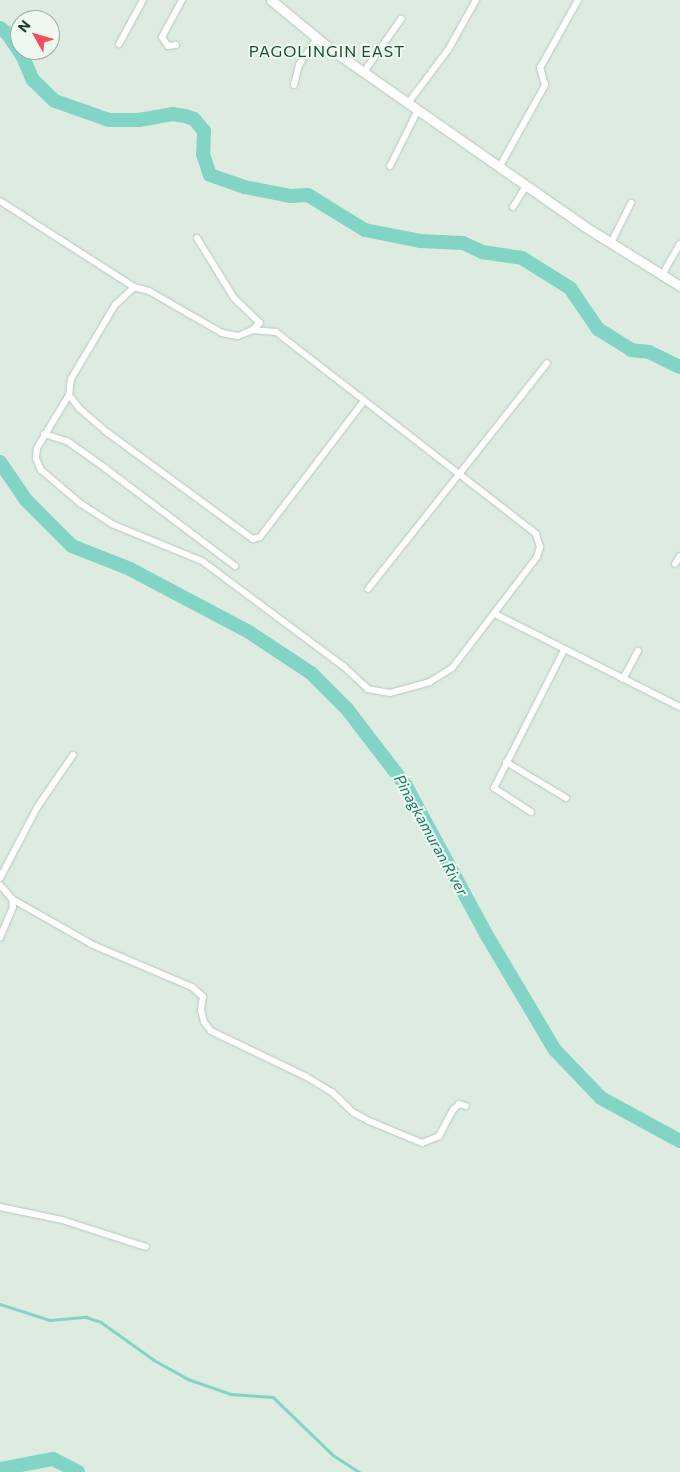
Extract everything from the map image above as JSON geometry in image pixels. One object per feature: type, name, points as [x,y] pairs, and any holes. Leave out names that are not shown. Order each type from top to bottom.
[{"type":"street","points":[[119,44],[143,0]]},
{"type":"street","points":[[176,45],[168,46],[162,37],[182,0]]},
{"type":"street","points":[[271,0],[317,38],[418,110],[611,243],[680,286]]},
{"type":"street","points":[[408,103],[448,50],[476,0]]},
{"type":"street","points":[[500,166],[545,85],[540,68],[578,0]]},
{"type":"street","points":[[364,72],[401,19]]},
{"type":"street","points":[[294,85],[299,65],[317,38]]},
{"type":"street","points":[[390,166],[418,110]]},
{"type":"street","points":[[513,207],[527,185]]},
{"type":"street","points":[[0,201],[134,287],[149,291],[222,333],[238,336],[252,330],[260,323],[234,298],[197,238]]},
{"type":"street","points":[[611,243],[631,203]]},
{"type":"street","points":[[662,275],[680,244]]},
{"type":"street","points":[[134,287],[115,304],[71,379],[69,395],[44,434],[36,459],[41,470],[81,504],[112,524],[202,561],[343,666],[368,690],[390,694],[430,682],[452,668],[537,557],[540,547],[536,534],[276,332],[252,330]]},
{"type":"street","points":[[368,588],[461,475],[547,363]]},
{"type":"street","points":[[69,395],[79,408],[108,433],[253,539],[260,538],[364,401]]},
{"type":"street","points":[[44,434],[67,441],[235,566]]},
{"type":"street","points":[[675,564],[680,556]]},
{"type":"street","points":[[495,614],[564,650],[680,706]]},
{"type":"street","points":[[531,812],[496,790],[506,762],[564,650]]},
{"type":"street","points":[[623,678],[638,651]]},
{"type":"street","points":[[0,878],[38,806],[73,755]]},
{"type":"street","points":[[506,762],[566,798]]},
{"type":"street","points":[[0,885],[12,899],[93,946],[192,987],[203,997],[201,1010],[204,1022],[211,1030],[305,1076],[332,1092],[354,1113],[369,1121],[422,1144],[440,1136],[453,1110],[459,1104],[466,1106]]},
{"type":"street","points":[[0,937],[13,907],[12,899]]},
{"type":"street","points":[[0,1207],[62,1220],[146,1247]]},
{"type":"waterway","points":[[0,28],[7,33],[23,57],[33,80],[55,101],[109,120],[139,120],[172,114],[194,119],[204,131],[203,154],[210,175],[245,187],[291,196],[308,195],[365,230],[420,241],[463,243],[482,252],[522,258],[570,288],[598,329],[631,350],[649,352],[680,367]]},
{"type":"waterway","name":"Pinagkamuran River","points":[[0,462],[26,500],[72,546],[130,569],[249,632],[311,673],[347,709],[406,786],[486,934],[555,1050],[601,1098],[680,1141]]},
{"type":"waterway","points":[[0,1304],[50,1320],[86,1317],[101,1322],[154,1360],[188,1379],[231,1394],[273,1397],[333,1455],[359,1472]]},
{"type":"waterway","points":[[0,1469],[53,1459],[78,1472]]},
{"type":"district","name":"PAGOLINGIN EAST","points":[[327,51]]}]
